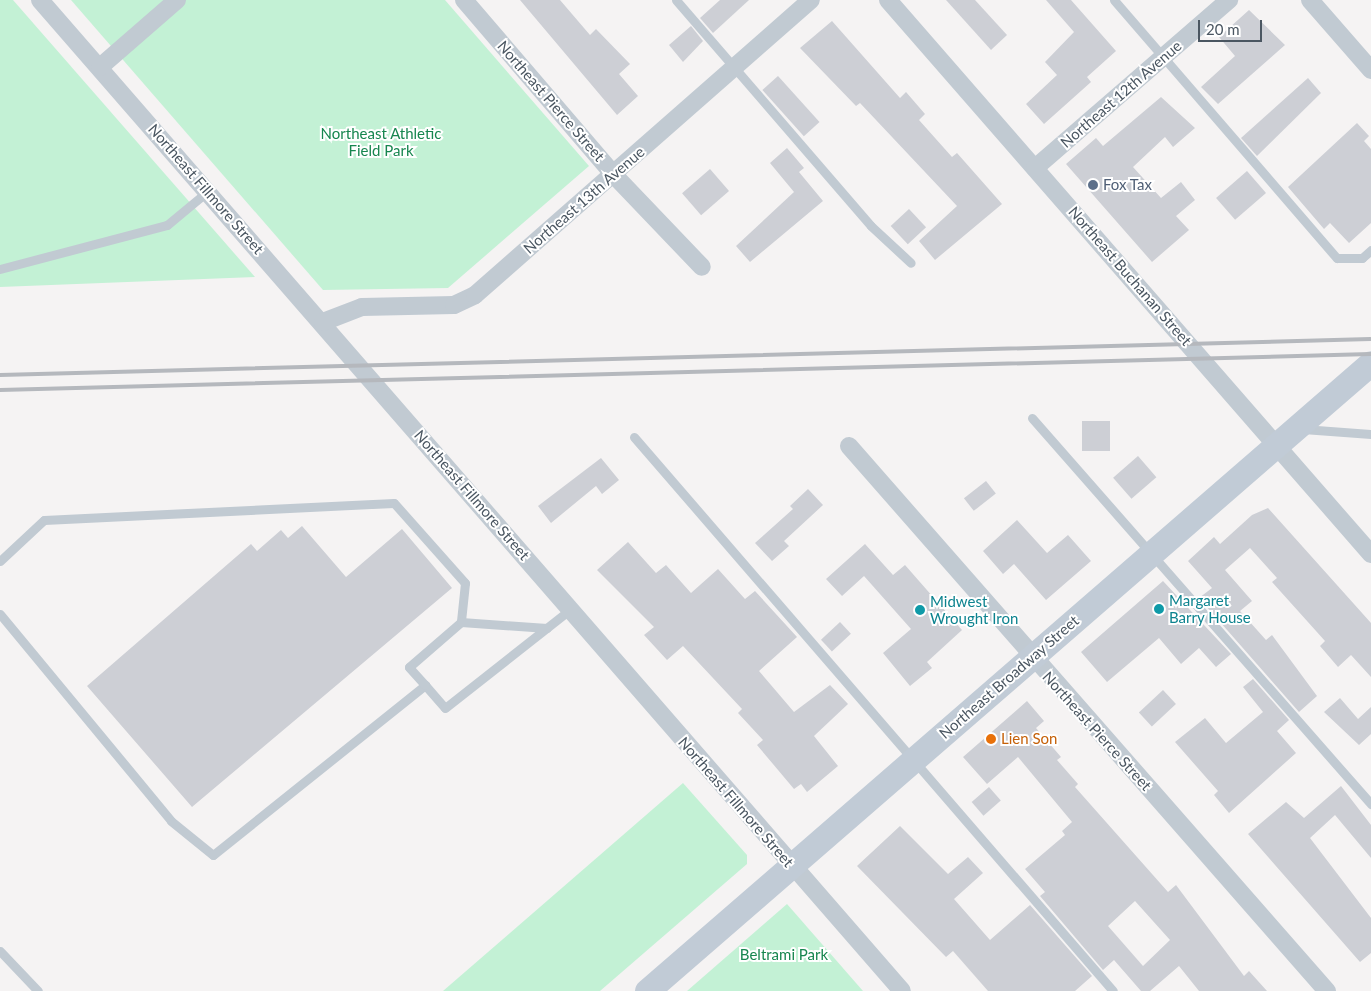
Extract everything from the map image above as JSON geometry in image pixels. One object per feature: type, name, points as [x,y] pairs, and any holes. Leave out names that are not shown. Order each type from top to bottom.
[{"type":"main road","name":"Northeast Broadway Street","points":[[647,991],[1371,363]]},
{"type":"street","name":"Northeast Fillmore Street","points":[[40,0],[323,322],[902,991]]},
{"type":"street","points":[[100,67],[177,0]]},
{"type":"street","name":"Northeast Pierce Street","points":[[464,0],[614,175],[702,267]]},
{"type":"street","name":"Northeast 13th Avenue","points":[[323,322],[362,306],[464,302],[614,175],[811,0]]},
{"type":"street","name":"Northeast Buchanan Street","points":[[888,0],[1371,554]]},
{"type":"street","name":"Northeast 12th Avenue","points":[[1036,168],[1229,0]]},
{"type":"street","points":[[1310,0],[1371,70]]},
{"type":"street","name":"Northeast Pierce Street","points":[[849,446],[1032,657],[1327,991]]},
{"type":"lane","points":[[676,0],[871,226],[911,263]]},
{"type":"lane","points":[[1114,0],[1337,258],[1362,258],[1371,250]]},
{"type":"lane","points":[[0,269],[167,225],[208,191]]},
{"type":"lane","points":[[1032,418],[1371,804]]},
{"type":"lane","points":[[1295,428],[1371,434]]},
{"type":"lane","points":[[634,438],[1113,991]]},
{"type":"lane","points":[[0,561],[44,520],[394,503],[465,583],[461,622],[409,667],[445,708],[571,609]]},
{"type":"lane","points":[[0,614],[171,821],[213,855],[425,684]]},
{"type":"lane","points":[[461,622],[547,628]]},
{"type":"lane","points":[[0,951],[38,991]]},
{"type":"green space","points":[[0,0],[13,0],[255,277],[0,287]]},
{"type":"green space","name":"Northeast Athletic Field Park","points":[[71,0],[445,0],[589,166],[448,288],[323,290]]},
{"type":"green space","points":[[683,783],[747,855],[747,864],[600,991],[443,991]]},
{"type":"green space","name":"Beltrami Park","points":[[787,904],[863,991],[687,991]]},
{"type":"building","points":[[520,0],[560,0],[590,35],[596,29],[630,64],[619,74],[638,96],[617,115]]},
{"type":"building","points":[[720,0],[749,0],[713,33],[700,18]]},
{"type":"building","points":[[946,0],[975,0],[1007,35],[991,50]]},
{"type":"building","points":[[1046,0],[1071,0],[1116,51],[1087,77],[1091,82],[1044,124],[1026,104],[1057,75],[1045,62],[1074,32]]},
{"type":"building","points":[[1249,10],[1285,45],[1218,104],[1201,87],[1235,56],[1219,37]]},
{"type":"building","points":[[832,21],[900,98],[906,92],[925,114],[919,120],[952,157],[957,153],[1002,204],[935,260],[919,241],[957,206],[860,103],[856,106],[800,48]]},
{"type":"building","points":[[691,26],[703,41],[683,62],[669,45]]},
{"type":"building","points":[[778,76],[819,122],[804,136],[762,90]]},
{"type":"building","points":[[1308,78],[1321,93],[1257,156],[1241,138]]},
{"type":"building","points":[[1161,97],[1195,128],[1173,147],[1165,137],[1133,167],[1161,198],[1181,182],[1195,200],[1176,216],[1189,230],[1152,262],[1066,164],[1096,138],[1103,146]]},
{"type":"building","points":[[1357,123],[1369,136],[1364,141],[1371,149],[1371,223],[1349,243],[1330,223],[1324,229],[1288,187]]},
{"type":"building","points":[[787,148],[804,168],[799,172],[823,201],[750,262],[736,246],[794,192],[770,163]]},
{"type":"building","points":[[710,169],[729,191],[701,215],[682,193]]},
{"type":"building","points":[[1247,171],[1266,193],[1235,220],[1216,198]]},
{"type":"building","points":[[909,209],[926,227],[908,244],[891,226]]},
{"type":"building","points":[[1082,421],[1110,421],[1110,451],[1082,451]]},
{"type":"building","points":[[1138,456],[1156,477],[1131,499],[1113,478]]},
{"type":"building","points":[[601,458],[619,480],[602,494],[596,486],[551,523],[538,506]]},
{"type":"building","points":[[986,481],[996,494],[974,511],[964,498]]},
{"type":"building","points":[[808,489],[823,505],[784,541],[789,546],[772,561],[755,543],[793,509],[790,506]]},
{"type":"building","points":[[1268,508],[1371,623],[1371,677],[1351,655],[1338,667],[1320,646],[1325,641],[1272,582],[1277,578],[1250,548],[1225,570],[1252,601],[1240,611],[1266,640],[1272,635],[1317,696],[1299,712],[1199,598],[1212,588],[1188,561],[1214,537],[1220,544],[1252,515]]},
{"type":"building","points":[[1017,520],[1047,553],[1068,535],[1091,561],[1046,600],[1014,564],[1003,574],[983,551]]},
{"type":"building","points":[[302,526],[346,577],[402,529],[452,588],[192,807],[87,686],[251,544],[257,551],[281,530],[288,538]]},
{"type":"building","points":[[628,542],[656,573],[666,565],[691,593],[718,569],[745,599],[755,591],[797,637],[759,671],[794,712],[830,685],[848,704],[814,736],[838,766],[807,792],[801,784],[794,789],[757,745],[763,740],[738,713],[742,709],[683,646],[667,660],[644,635],[654,627],[597,570]]},
{"type":"building","points":[[865,544],[893,575],[905,565],[962,630],[927,662],[932,668],[910,686],[883,653],[911,629],[864,576],[842,596],[826,579]]},
{"type":"building","name":"Margaret Barry House","points":[[1163,581],[1231,654],[1216,667],[1199,648],[1181,664],[1159,638],[1107,682],[1081,652]]},
{"type":"building","points":[[840,622],[851,634],[832,651],[821,640]]},
{"type":"building","points":[[1253,679],[1289,720],[1277,731],[1296,753],[1229,813],[1214,795],[1218,791],[1175,742],[1205,718],[1226,743],[1263,712],[1243,687]]},
{"type":"building","points":[[1163,690],[1176,704],[1152,726],[1139,713]]},
{"type":"building","points":[[1340,698],[1358,719],[1371,707],[1371,734],[1359,745],[1324,712]]},
{"type":"building","points":[[1027,701],[1044,721],[1036,728],[1061,757],[1057,760],[1078,784],[1075,787],[1168,892],[1176,885],[1244,976],[1249,971],[1267,991],[1199,991],[1179,966],[1150,991],[1141,991],[1114,960],[1103,970],[1040,896],[1045,892],[1025,869],[1065,835],[1062,831],[1072,822],[1018,757],[987,784],[963,757]],"holes":[[[1135,901],[1170,940],[1143,966],[1108,926]]]},
{"type":"building","points":[[1341,786],[1371,825],[1371,858],[1335,815],[1310,838],[1371,918],[1371,953],[1360,962],[1248,834],[1286,802],[1304,818]]},
{"type":"building","points":[[989,787],[1001,801],[983,816],[972,802]]},
{"type":"building","points":[[900,826],[948,874],[968,857],[983,873],[954,899],[990,940],[1030,905],[1092,976],[1075,991],[988,991],[953,951],[946,957],[857,866]]},
{"type":"railway","points":[[0,375],[1371,339]]},
{"type":"railway","points":[[0,390],[1371,354]]},
{"type":"place","name":"Fox Tax","points":[[1093,185]]},
{"type":"place","name":"Margaret Barry House","points":[[1159,609]]},
{"type":"place","name":"Midwest Wrought Iron","points":[[920,610]]},
{"type":"place","name":"Lien Son","points":[[991,739]]}]
